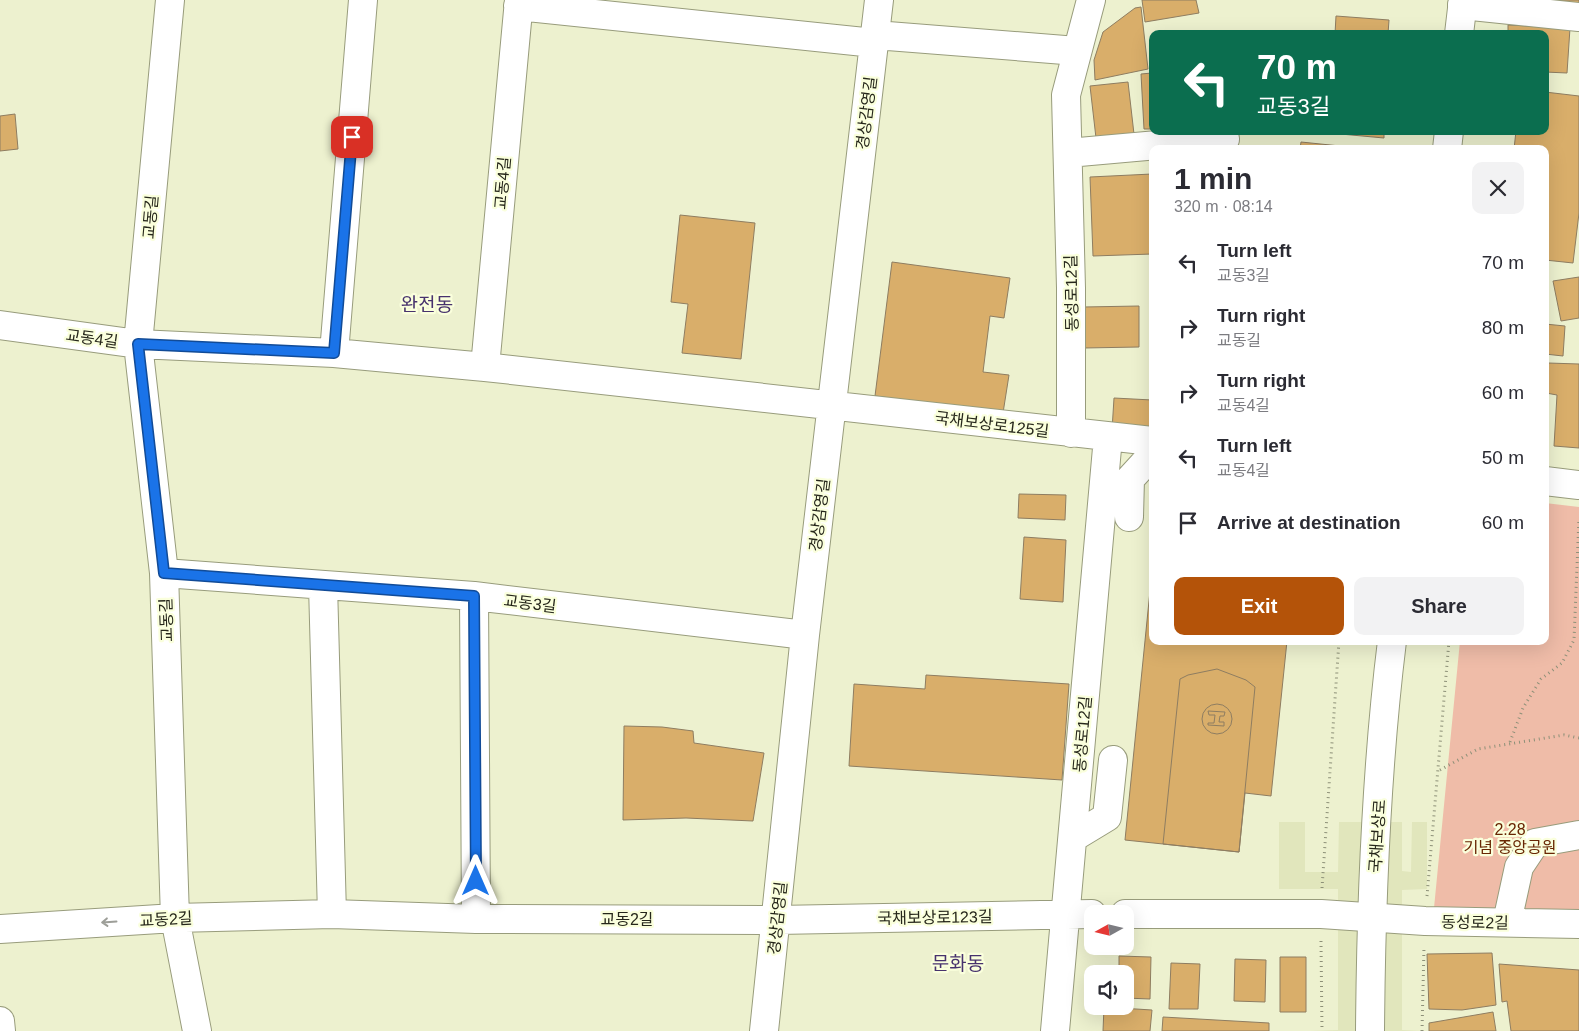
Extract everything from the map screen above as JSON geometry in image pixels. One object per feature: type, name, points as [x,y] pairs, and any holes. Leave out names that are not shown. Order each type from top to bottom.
[{"type":"street","name":"교동길","points":[[170,0],[138,344],[164,573],[175,918],[197,1031]]},
{"type":"street","points":[[334,353],[363,0]]},
{"type":"street","name":"경상감영길","points":[[764,1031],[777,920],[804,635],[880,0]]},
{"type":"street","name":"동성로12길","points":[[1071,433],[1071,288],[1066,95],[1091,0]]},
{"type":"street","points":[[1459,30],[1462,2],[1579,17]]},
{"type":"street","name":"교동4길","points":[[485,367],[519,3]]},
{"type":"street","points":[[519,3],[875,39],[1077,51]]},
{"type":"street","points":[[1158,145],[1225,139]]},
{"type":"street","points":[[1068,153],[1149,146]]},
{"type":"street","name":"교동4길","points":[[0,325],[138,344],[334,353],[832,404]]},
{"type":"street","name":"국채보상로125길","points":[[832,404],[1149,441]]},
{"type":"street","name":"동성로12길","points":[[1055,1031],[1074,837],[1108,437]]},
{"type":"street","points":[[1129,517],[1130,479],[1149,458]]},
{"type":"street","points":[[1549,482],[1579,485]]},
{"type":"street","name":"교동3길","points":[[164,573],[474,596],[804,635]]},
{"type":"street","points":[[323,585],[332,914]]},
{"type":"street","points":[[474,596],[476,919]]},
{"type":"street","name":"국채보상로","points":[[1370,1031],[1371,918],[1386,691],[1392,645]]},
{"type":"street","points":[[1074,837],[1107,817],[1113,760]]},
{"type":"street","points":[[1507,922],[1519,867],[1535,843],[1579,835]]},
{"type":"street","name":"교동2길","points":[[0,930],[175,918],[332,914],[476,919],[777,920]]},
{"type":"street","name":"국채보상로123길","points":[[777,920],[1084,914]]},
{"type":"street","points":[[1134,914],[1321,914],[1371,918]]},
{"type":"street","name":"동성로2길","points":[[1371,918],[1579,924]]},
{"type":"street","points":[[0,1021],[1,1031]]},
{"type":"path","points":[[1510,742],[1523,708],[1541,678],[1562,663],[1574,640],[1579,518]]},
{"type":"path","points":[[1576,608],[1579,614]]},
{"type":"path","points":[[1322,1031],[1321,914],[1339,645]]},
{"type":"path","points":[[1422,1031],[1425,921],[1449,645]]},
{"type":"path","points":[[1439,770],[1478,749],[1510,742],[1564,735],[1579,738]]},
{"type":"shaded area","points":[[1279,822],[1305,822],[1305,872],[1338,872],[1339,822],[1402,822],[1402,871],[1411,872],[1412,822],[1427,822],[1427,889],[1402,890],[1402,1030],[1424,1031],[1310,1031],[1338,1030],[1338,889],[1279,889]]},
{"type":"green space","name":"2.28 기념 중앙공원","points":[[1549,503],[1579,507],[1579,912],[1434,908],[1460,645],[1549,645]]},
{"type":"building","points":[[1142,0],[1196,0],[1199,13],[1145,22]]},
{"type":"building","points":[[1524,0],[1579,0],[1579,8]]},
{"type":"building","points":[[1141,7],[1148,69],[1095,80],[1094,60],[1103,32],[1135,8]]},
{"type":"building","points":[[1336,16],[1389,20],[1388,30],[1335,30]]},
{"type":"building","points":[[1508,25],[1570,28],[1567,73],[1549,72],[1549,30],[1508,30]]},
{"type":"building","points":[[1149,73],[1149,129],[1144,129],[1141,74]]},
{"type":"building","points":[[1128,82],[1134,134],[1096,138],[1090,86]]},
{"type":"building","points":[[1549,92],[1579,96],[1579,213],[1573,263],[1549,260],[1549,145],[1514,145],[1516,135],[1549,135]]},
{"type":"building","points":[[15,114],[18,149],[0,151],[0,116]]},
{"type":"building","points":[[1351,135],[1384,135],[1384,138]]},
{"type":"building","points":[[1301,142],[1330,145],[1301,145]]},
{"type":"building","points":[[1149,174],[1149,254],[1093,256],[1090,177]]},
{"type":"building","points":[[680,215],[755,223],[741,359],[682,353],[688,304],[671,302]]},
{"type":"building","points":[[892,262],[1010,278],[1004,318],[990,316],[983,372],[1009,375],[1003,413],[875,396]]},
{"type":"building","points":[[1579,277],[1579,318],[1561,321],[1553,281]]},
{"type":"building","points":[[1139,306],[1139,347],[1084,348],[1083,307]]},
{"type":"building","points":[[1549,324],[1565,326],[1563,356],[1549,354]]},
{"type":"building","points":[[1549,363],[1579,364],[1579,448],[1554,446],[1557,395],[1549,394]]},
{"type":"building","points":[[1114,398],[1149,400],[1149,432],[1112,430]]},
{"type":"building","points":[[1019,494],[1066,495],[1065,520],[1018,518]]},
{"type":"building","points":[[1024,537],[1066,540],[1063,602],[1020,599]]},
{"type":"building","points":[[1149,601],[1149,645],[1287,645],[1271,796],[1245,793],[1239,852],[1125,840]]},
{"type":"building","points":[[1217,669],[1246,680],[1255,687],[1239,852],[1163,844],[1180,679],[1188,675]]},
{"type":"building","points":[[926,675],[1069,684],[1062,780],[849,766],[854,684],[925,689]]},
{"type":"building","points":[[1217,704],[1228,708],[1232,719],[1228,730],[1217,734],[1206,730],[1202,719],[1206,708]]},
{"type":"building","points":[[1208,711],[1225,712],[1224,716],[1220,716],[1219,722],[1224,722],[1224,726],[1208,725],[1208,723],[1214,723],[1215,715],[1209,715]]},
{"type":"building","points":[[624,726],[662,727],[693,731],[694,743],[764,753],[753,821],[686,818],[623,820]]},
{"type":"building","points":[[1492,953],[1496,1005],[1462,1010],[1429,1009],[1427,954]]},
{"type":"building","points":[[1119,956],[1151,957],[1150,999],[1134,998],[1134,965],[1119,965]]},
{"type":"building","points":[[1280,957],[1306,957],[1306,1012],[1280,1012]]},
{"type":"building","points":[[1235,959],[1266,960],[1265,1002],[1234,1001]]},
{"type":"building","points":[[1171,963],[1200,964],[1198,1009],[1169,1009]]},
{"type":"building","points":[[1499,964],[1579,970],[1579,1031],[1511,1031],[1507,1001],[1502,1002]]},
{"type":"building","points":[[1134,1009],[1152,1010],[1150,1031],[1103,1031],[1104,1015],[1134,1015]]},
{"type":"building","points":[[1493,1012],[1496,1031],[1429,1031],[1429,1023]]},
{"type":"building","points":[[1163,1017],[1269,1023],[1269,1031],[1162,1031]]},
{"type":"district","name":"완전동","points":[[427,304]]},
{"type":"district","name":"문화동","points":[[958,963]]},
{"type":"route","points":[[352,137],[334,353],[138,344],[164,573],[474,596],[476,881]]}]
